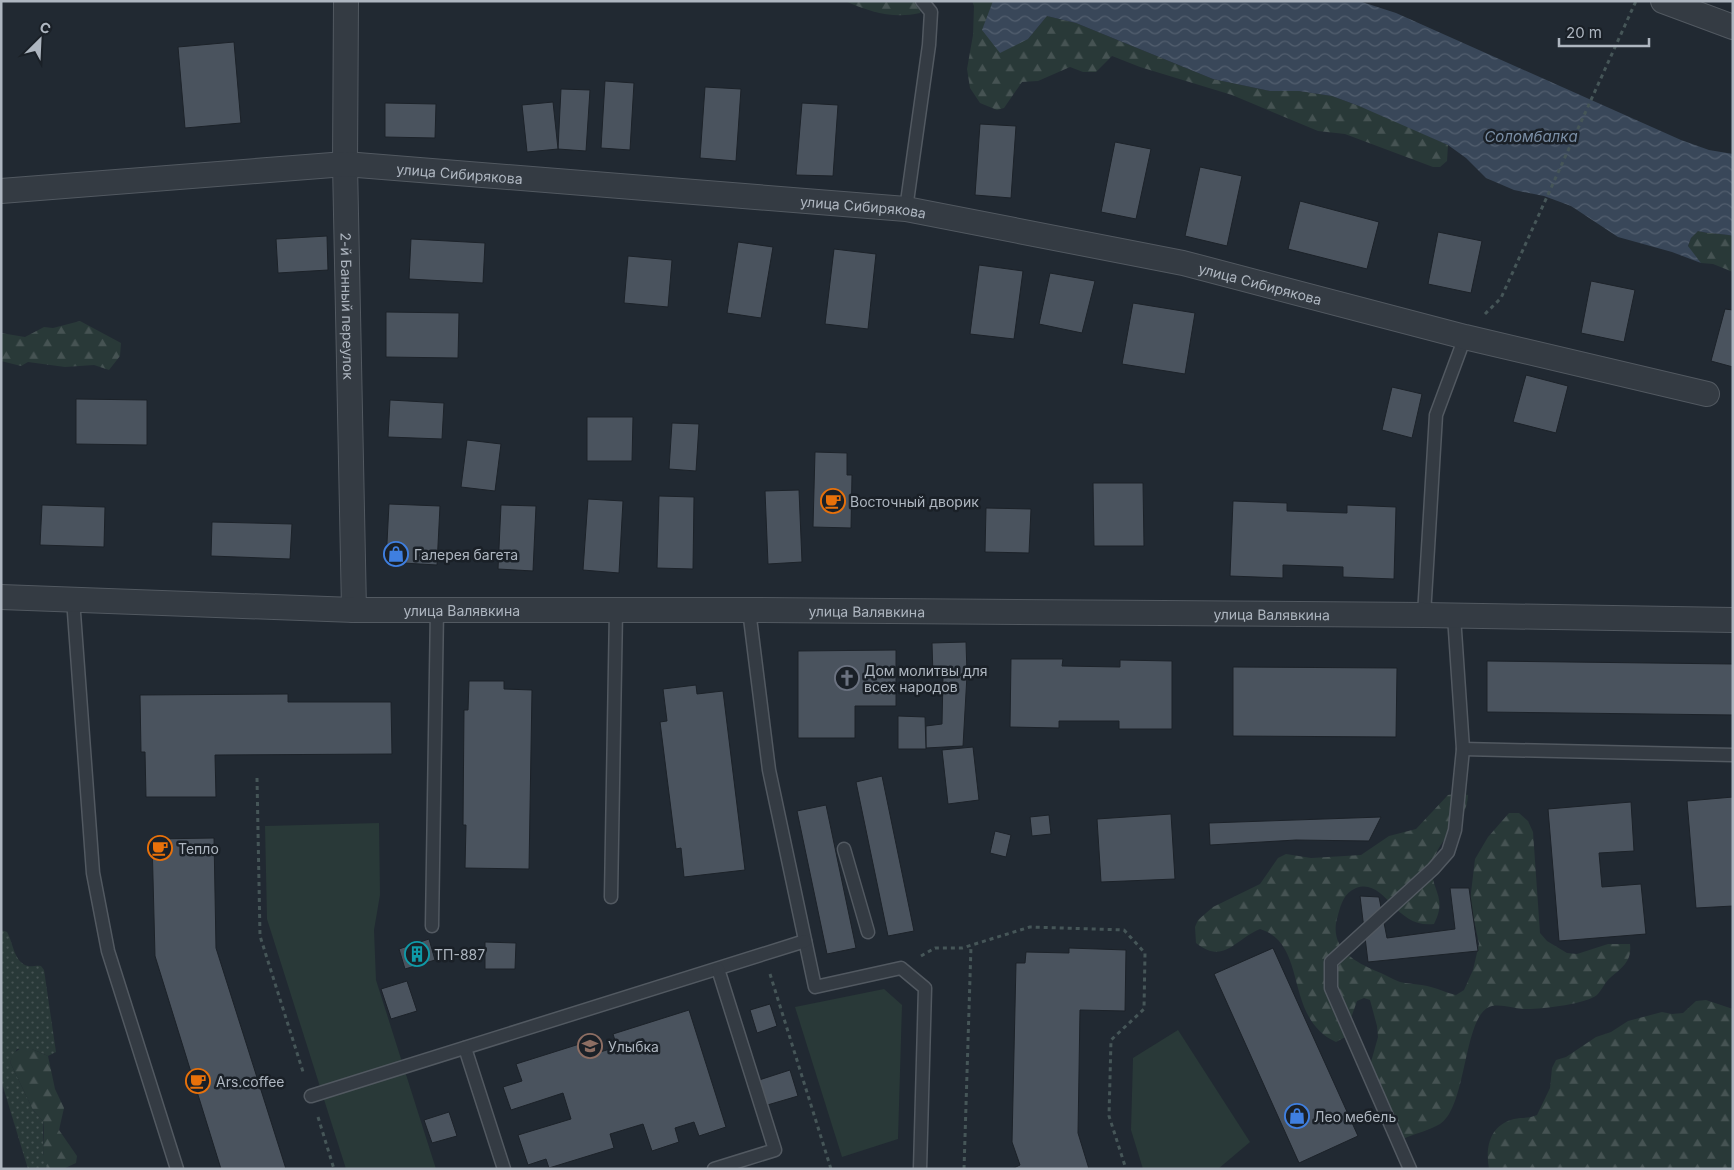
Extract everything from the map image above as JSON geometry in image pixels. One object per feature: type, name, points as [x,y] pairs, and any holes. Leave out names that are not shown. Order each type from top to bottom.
[{"type":"street","name":"2-й Банный переулок","points":[[346,1],[345,164],[354,610]]},
{"type":"street","points":[[1663,1],[1733,27]]},
{"type":"street","name":"улица Сибирякова","points":[[1,191],[345,164],[906,209],[1183,263],[1464,337],[1706,394]]},
{"type":"street","name":"улица Валявкина","points":[[1,597],[354,610],[749,610],[1424,615],[1733,620]]},
{"type":"lane","points":[[906,209],[929,45],[931,12],[922,1]]},
{"type":"lane","points":[[1424,615],[1436,415],[1464,337]]},
{"type":"lane","points":[[73,599],[93,873],[108,951],[177,1169]]},
{"type":"lane","points":[[432,926],[437,609]]},
{"type":"lane","points":[[611,897],[616,610]]},
{"type":"lane","points":[[749,610],[769,770],[815,987],[901,968],[925,988],[920,1169]]},
{"type":"lane","points":[[1410,1169],[1331,988],[1331,962],[1434,869],[1448,852],[1456,830],[1463,749],[1454,616]]},
{"type":"lane","points":[[1463,749],[1733,755]]},
{"type":"lane","points":[[844,849],[868,932]]},
{"type":"lane","points":[[311,1096],[805,941]]},
{"type":"lane","points":[[714,1169],[775,1150],[718,969]]},
{"type":"lane","points":[[465,1048],[504,1169]]},
{"type":"path","points":[[1464,337],[1500,298],[1604,67],[1636,1]]},
{"type":"path","points":[[257,778],[260,936],[334,1169]]},
{"type":"path","points":[[901,968],[935,948],[972,946],[1030,927],[1124,930],[1146,952],[1144,1009],[1111,1040],[1109,1116],[1126,1169]]},
{"type":"path","points":[[964,1169],[972,946]]},
{"type":"path","points":[[763,954],[831,1169]]},
{"type":"green space","points":[[845,1],[924,1],[920,13],[891,15]]},
{"type":"green space","points":[[972,1],[993,1],[993,4],[1028,39],[1047,16],[1076,23],[1213,79],[1270,91],[1299,91],[1332,96],[1386,116],[1448,145],[1447,161],[1440,167],[1433,167],[1345,134],[1318,131],[1232,95],[1140,67],[1112,56],[1096,72],[1083,72],[1070,67],[1038,81],[1022,82],[1004,108],[997,110],[980,103],[970,88],[967,69],[973,35],[974,6]]},
{"type":"green space","points":[[1698,231],[1733,236],[1733,272],[1713,264],[1701,263],[1688,247],[1691,238]]},
{"type":"green space","points":[[80,321],[121,343],[120,356],[109,370],[94,365],[65,367],[28,362],[21,366],[1,361],[1,333],[25,337],[44,327],[53,328]]},
{"type":"green space","points":[[1460,793],[1468,795],[1463,814],[1440,845],[1433,864],[1433,880],[1439,899],[1438,914],[1434,924],[1420,923],[1409,919],[1375,890],[1366,887],[1356,888],[1344,899],[1336,926],[1336,935],[1339,943],[1350,957],[1400,982],[1427,986],[1456,995],[1464,990],[1473,970],[1479,944],[1470,901],[1475,859],[1488,837],[1509,813],[1519,813],[1528,821],[1533,832],[1540,933],[1547,941],[1567,953],[1577,954],[1608,944],[1630,944],[1630,955],[1623,967],[1609,979],[1597,995],[1583,1001],[1562,1006],[1539,1008],[1489,1007],[1481,1015],[1474,1028],[1461,1083],[1449,1115],[1440,1124],[1405,1138],[1391,1133],[1380,1119],[1371,1062],[1378,1037],[1370,1000],[1364,998],[1357,1001],[1351,1018],[1349,1035],[1336,1042],[1320,1031],[1309,1016],[1302,1000],[1292,965],[1285,950],[1275,937],[1260,929],[1229,948],[1214,952],[1196,943],[1195,927],[1198,920],[1213,907],[1260,884],[1278,858],[1286,854],[1311,858],[1361,855],[1389,836],[1416,829],[1448,795]]},
{"type":"green space","points":[[379,823],[380,895],[374,930],[376,980],[436,1169],[346,1169],[267,919],[265,826]]},
{"type":"green space","points":[[1,930],[7,932],[17,957],[23,964],[41,966],[44,970],[56,1052],[48,1056],[32,1049],[17,1049],[10,1062],[33,1110],[43,1121],[43,1153],[48,1169],[28,1169],[1,1080]]},
{"type":"green space","points":[[884,989],[902,1005],[898,1139],[842,1157],[795,1007]]},
{"type":"green space","points":[[1706,1000],[1733,1009],[1733,1169],[1489,1169],[1489,1145],[1494,1132],[1506,1122],[1537,1115],[1550,1088],[1552,1068],[1556,1060],[1566,1057],[1596,1037],[1611,1032],[1628,1021],[1662,1012],[1672,1014],[1683,1013],[1696,1001]]},
{"type":"green space","points":[[1178,1030],[1250,1142],[1218,1169],[1143,1169],[1131,1130],[1133,1058]]},
{"type":"green space","points":[[21,1048],[32,1049],[48,1056],[55,1089],[64,1108],[59,1130],[77,1156],[76,1163],[63,1169],[48,1169],[45,1163],[43,1121],[33,1110],[10,1062],[14,1053]]},
{"type":"water","name":"Соломбалка","points":[[993,1],[1359,1],[1396,13],[1681,140],[1709,150],[1733,154],[1733,236],[1698,231],[1691,238],[1688,246],[1701,263],[1672,252],[1618,237],[1571,206],[1544,196],[1514,190],[1486,178],[1466,158],[1448,145],[1359,106],[1332,96],[1299,91],[1270,91],[1213,79],[1076,23],[1047,16],[1028,39],[1000,53],[982,30]]},
{"type":"building","points":[[234,42],[241,123],[185,128],[178,47]]},
{"type":"building","points":[[605,81],[634,83],[630,150],[601,148]]},
{"type":"building","points":[[705,87],[741,89],[736,161],[700,158]]},
{"type":"building","points":[[561,89],[590,90],[586,151],[558,149]]},
{"type":"building","points":[[553,102],[558,149],[527,152],[522,105]]},
{"type":"building","points":[[385,103],[436,104],[435,138],[385,137]]},
{"type":"building","points":[[802,103],[838,105],[833,176],[796,175]]},
{"type":"building","points":[[980,124],[1016,126],[1011,198],[975,195]]},
{"type":"building","points":[[1115,142],[1151,149],[1136,219],[1101,212]]},
{"type":"building","points":[[1200,167],[1242,176],[1227,246],[1185,236]]},
{"type":"building","points":[[1300,201],[1379,222],[1367,269],[1288,249]]},
{"type":"building","points":[[1438,232],[1482,241],[1471,293],[1428,284]]},
{"type":"building","points":[[327,236],[328,270],[278,273],[276,239]]},
{"type":"building","points":[[411,239],[485,243],[483,283],[409,279]]},
{"type":"building","points":[[738,242],[773,247],[761,318],[727,313]]},
{"type":"building","points":[[834,249],[876,254],[868,329],[825,324]]},
{"type":"building","points":[[628,256],[672,260],[668,307],[624,303]]},
{"type":"building","points":[[979,265],[1023,271],[1014,339],[970,334]]},
{"type":"building","points":[[1050,273],[1095,281],[1082,333],[1039,324]]},
{"type":"building","points":[[1591,281],[1635,290],[1624,342],[1581,333]]},
{"type":"building","points":[[1133,303],[1195,313],[1185,374],[1122,364]]},
{"type":"building","points":[[1725,309],[1733,310],[1733,367],[1711,361]]},
{"type":"building","points":[[386,312],[459,313],[458,358],[386,357]]},
{"type":"building","points":[[1526,375],[1568,386],[1556,433],[1513,422]]},
{"type":"building","points":[[1392,387],[1422,394],[1412,438],[1382,430]]},
{"type":"building","points":[[76,399],[147,400],[147,445],[76,444]]},
{"type":"building","points":[[390,400],[444,403],[442,439],[388,437]]},
{"type":"building","points":[[587,417],[633,417],[632,461],[587,461]]},
{"type":"building","points":[[672,423],[699,424],[696,471],[669,469]]},
{"type":"building","points":[[467,440],[501,444],[495,491],[461,487]]},
{"type":"building","name":"Восточный дворик","points":[[815,452],[847,453],[847,475],[852,475],[851,528],[813,527]]},
{"type":"building","points":[[1093,483],[1143,483],[1144,546],[1094,546]]},
{"type":"building","points":[[799,490],[802,562],[768,564],[765,491]]},
{"type":"building","points":[[659,496],[694,497],[693,569],[657,568]]},
{"type":"building","points":[[588,499],[623,501],[619,573],[583,570]]},
{"type":"building","points":[[1233,501],[1287,503],[1287,511],[1347,513],[1347,505],[1396,507],[1394,579],[1343,577],[1343,567],[1283,565],[1283,578],[1230,576]]},
{"type":"building","points":[[389,504],[440,506],[437,565],[386,562]]},
{"type":"building","points":[[42,505],[105,507],[104,547],[40,545]]},
{"type":"building","points":[[501,505],[536,506],[533,571],[498,569]]},
{"type":"building","points":[[986,508],[1031,509],[1029,553],[985,552]]},
{"type":"building","points":[[212,522],[292,524],[290,559],[211,556]]},
{"type":"building","points":[[966,642],[967,675],[933,677],[932,643]]},
{"type":"building","name":"Дом молитвы для всех народов","points":[[896,650],[896,706],[855,706],[855,738],[798,738],[798,651]]},
{"type":"building","points":[[1011,659],[1063,659],[1062,666],[1120,667],[1120,660],[1172,661],[1172,729],[1119,729],[1119,721],[1059,721],[1059,728],[1010,727]]},
{"type":"building","points":[[1487,661],[1733,664],[1733,715],[1487,712]]},
{"type":"building","points":[[1233,667],[1397,668],[1396,737],[1233,736]]},
{"type":"building","points":[[967,675],[963,746],[926,748],[926,726],[942,724],[943,676]]},
{"type":"building","points":[[469,681],[504,681],[504,689],[532,690],[529,869],[465,868],[466,825],[463,825],[464,710],[468,710]]},
{"type":"building","points":[[696,685],[697,694],[723,691],[745,870],[684,877],[681,848],[676,849],[660,722],[667,721],[663,689]]},
{"type":"building","points":[[288,694],[288,702],[391,702],[392,754],[215,755],[216,797],[146,797],[145,752],[141,752],[140,695]]},
{"type":"building","points":[[898,716],[925,717],[926,749],[898,749]]},
{"type":"building","points":[[973,747],[979,800],[948,804],[942,750]]},
{"type":"building","points":[[882,776],[914,931],[888,936],[856,782]]},
{"type":"building","points":[[1733,797],[1733,906],[1696,908],[1687,801]]},
{"type":"building","points":[[1631,802],[1634,851],[1599,853],[1602,887],[1641,884],[1646,934],[1559,941],[1548,809]]},
{"type":"building","points":[[826,805],[856,948],[827,954],[797,811]]},
{"type":"building","points":[[1171,814],[1175,879],[1101,882],[1097,819]]},
{"type":"building","points":[[1049,815],[1051,834],[1032,836],[1030,817]]},
{"type":"building","points":[[1381,817],[1369,841],[1296,840],[1210,845],[1209,823]]},
{"type":"building","points":[[995,831],[1011,835],[1006,857],[990,853]]},
{"type":"building","points":[[214,838],[216,948],[286,1169],[221,1169],[155,956],[152,839]]},
{"type":"building","points":[[1450,888],[1469,888],[1478,951],[1368,962],[1360,896],[1379,897],[1387,938],[1455,929]]},
{"type":"building","name":"ТП-887","points":[[429,939],[435,960],[405,969],[399,949]]},
{"type":"building","points":[[485,942],[516,943],[515,969],[485,969]]},
{"type":"building","points":[[1069,948],[1126,950],[1125,1011],[1080,1010],[1078,1133],[1089,1169],[1012,1169],[1020,1165],[1012,1142],[1016,963],[1025,963],[1026,952],[1069,953]]},
{"type":"building","points":[[1273,948],[1358,1136],[1299,1163],[1214,974]]},
{"type":"building","points":[[407,981],[417,1011],[391,1019],[381,989]]},
{"type":"building","points":[[770,1004],[777,1026],[757,1033],[750,1010]]},
{"type":"building","points":[[689,1010],[726,1127],[699,1136],[694,1122],[675,1128],[679,1142],[652,1151],[643,1124],[610,1134],[614,1148],[549,1168],[546,1159],[528,1165],[518,1135],[571,1119],[563,1093],[511,1110],[503,1087],[522,1081],[516,1064],[589,1041],[593,1054],[617,1047],[613,1034]]},
{"type":"building","points":[[790,1070],[798,1096],[764,1106],[756,1081]]},
{"type":"building","points":[[449,1112],[457,1136],[432,1143],[424,1120]]},
{"type":"place","name":"Восточный дворик","points":[[833,501]]},
{"type":"place","name":"Галерея багета","points":[[396,554]]},
{"type":"place","name":"Дом молитвы для всех народов","points":[[847,678]]},
{"type":"place","name":"Тепло","points":[[160,848]]},
{"type":"place","name":"ТП-887","points":[[417,954]]},
{"type":"place","name":"Улыбка","points":[[590,1046]]},
{"type":"place","name":"Ars.coffee","points":[[198,1081]]},
{"type":"place","name":"Лео мебель","points":[[1297,1116]]}]
